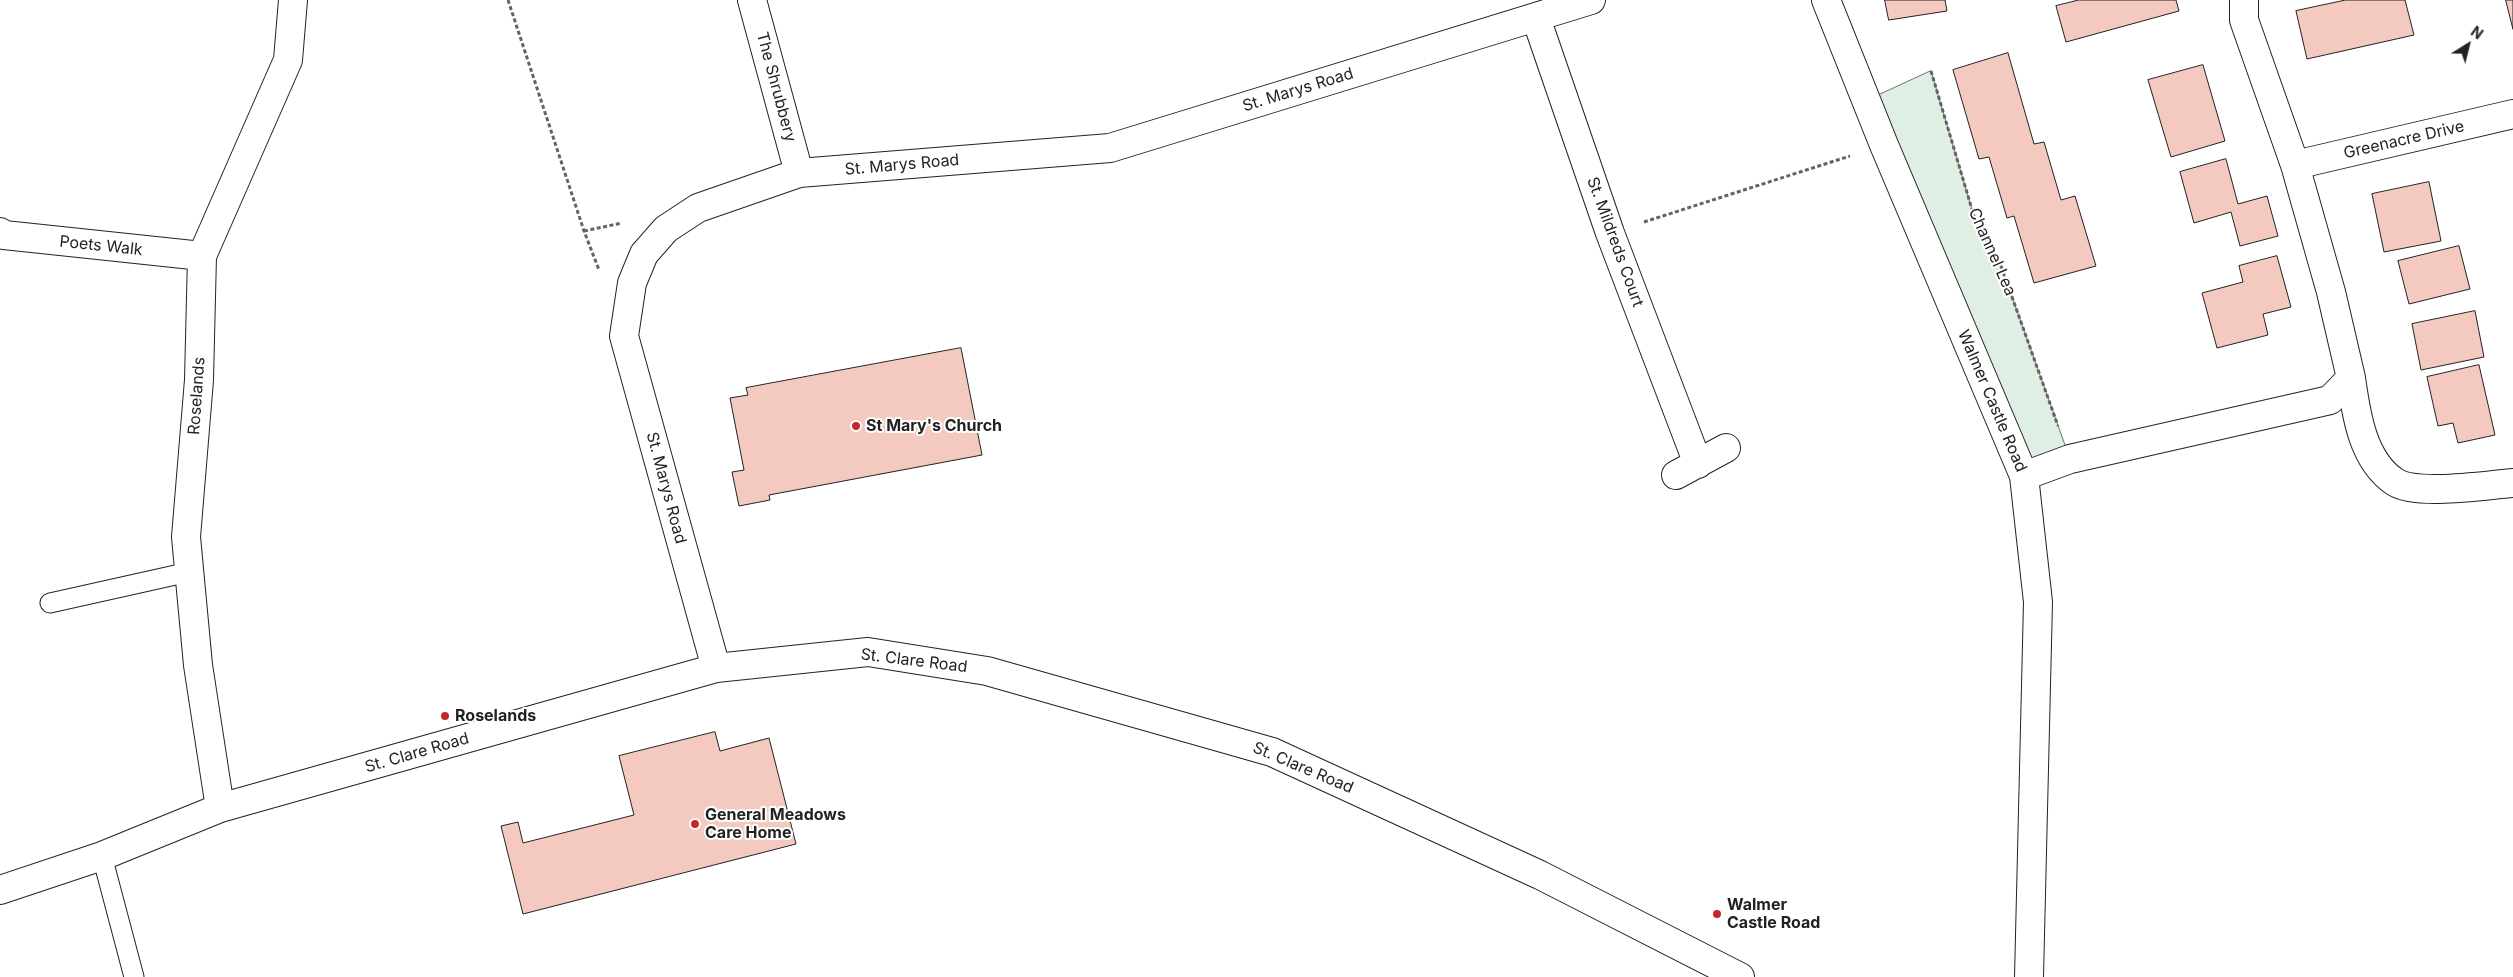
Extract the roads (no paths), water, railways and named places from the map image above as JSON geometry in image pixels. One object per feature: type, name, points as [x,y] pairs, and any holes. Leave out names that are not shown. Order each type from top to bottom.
[{"type":"street","name":"Roselands","points":[[220,808],[198,665],[186,537],[199,380],[202,256],[288,60],[293,0]]},
{"type":"street","name":"The Shrubbery","points":[[752,0],[799,173]]},
{"type":"street","name":"St. Marys Road","points":[[716,668],[624,336],[632,283],[644,254],[666,229],[698,208],[799,173],[1110,148],[1591,0]]},
{"type":"street","name":"Walmer Castle Road","points":[[1826,0],[1884,145],[2024,476],[2038,602],[2028,977]]},
{"type":"street","points":[[2244,0],[2244,20],[2295,165],[2331,292],[2357,414],[2374,461],[2396,482],[2429,490],[2513,483]]},
{"type":"street","name":"St. Mildreds Court","points":[[1536,18],[1610,233],[1687,470],[1726,448]]},
{"type":"street","name":"Greenacre Drive","points":[[2295,165],[2513,114]]},
{"type":"street","name":"Poets Walk","points":[[0,232],[4,235],[202,256]]},
{"type":"street","points":[[2024,476],[2070,459],[2330,400],[2350,378]]},
{"type":"street","name":"St. Clare Road","points":[[0,890],[102,856],[220,808],[716,668],[868,652],[987,671],[1272,752],[1540,875],[1740,977]]},
{"type":"lane","points":[[50,603],[189,572]]},
{"type":"lane","points":[[102,856],[134,977]]},
{"type":"place","name":"St Mary's Church","points":[[856,426]]},
{"type":"place","name":"Roselands","points":[[445,716]]},
{"type":"place","name":"General Meadows Care Home","points":[[695,824]]},
{"type":"place","name":"Walmer Castle Road","points":[[1717,914]]}]
